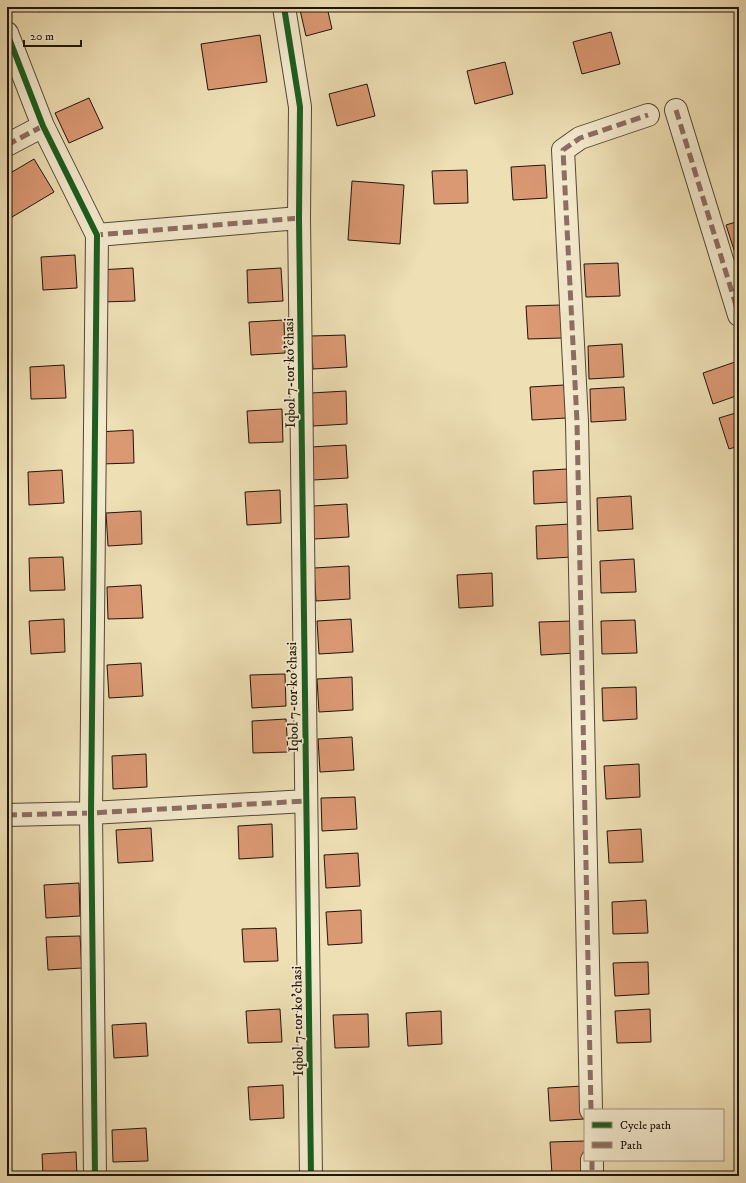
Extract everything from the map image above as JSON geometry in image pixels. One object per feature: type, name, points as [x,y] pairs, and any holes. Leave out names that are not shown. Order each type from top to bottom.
[{"type":"street","name":"Iqbol 7-tor ko'chasi","points":[[284,7],[300,107],[299,218],[311,1176]]},
{"type":"street","points":[[7,33],[43,126],[97,235],[91,813],[95,1176]]},
{"type":"street","points":[[676,110],[739,315]]},
{"type":"street","points":[[591,1109],[576,422],[563,150],[580,138],[648,115]]},
{"type":"street","points":[[7,145],[43,126]]},
{"type":"street","points":[[97,235],[299,218]]},
{"type":"street","points":[[7,815],[91,813],[306,801]]},
{"type":"street","points":[[592,1161],[592,1176]]},
{"type":"building","points":[[37,7],[51,7],[39,12]]},
{"type":"building","points":[[312,7],[327,7],[332,29],[306,36],[300,10]]},
{"type":"building","points":[[611,32],[620,64],[582,74],[573,42]]},
{"type":"building","points":[[260,35],[267,82],[208,90],[201,44]]},
{"type":"building","points":[[505,62],[513,94],[475,104],[467,71]]},
{"type":"building","points":[[367,84],[375,116],[337,126],[329,94]]},
{"type":"building","points":[[89,98],[103,128],[69,143],[55,113]]},
{"type":"building","points":[[34,159],[54,192],[7,220],[7,175]]},
{"type":"building","points":[[545,165],[547,198],[513,200],[511,167]]},
{"type":"building","points":[[467,170],[468,203],[434,204],[432,171]]},
{"type":"building","points":[[352,181],[404,185],[400,244],[348,240]]},
{"type":"building","points":[[739,221],[739,254],[736,256],[726,225]]},
{"type":"building","points":[[75,255],[77,288],[43,290],[41,257]]},
{"type":"building","points":[[618,263],[620,296],[586,297],[584,264]]},
{"type":"building","points":[[133,268],[135,301],[101,302],[99,270]]},
{"type":"building","points":[[281,268],[283,301],[248,303],[247,270]]},
{"type":"building","points":[[561,305],[562,338],[528,339],[526,306]]},
{"type":"building","points":[[284,320],[285,353],[251,355],[249,322]]},
{"type":"building","points":[[345,335],[347,367],[313,369],[311,336]]},
{"type":"building","points":[[622,344],[624,377],[589,379],[588,346]]},
{"type":"building","points":[[735,362],[739,375],[739,395],[713,404],[703,373]]},
{"type":"building","points":[[64,365],[66,398],[31,399],[30,367]]},
{"type":"building","points":[[564,385],[566,418],[532,420],[530,387]]},
{"type":"building","points":[[624,387],[626,420],[591,422],[590,389]]},
{"type":"building","points":[[346,391],[347,424],[313,426],[311,393]]},
{"type":"building","points":[[282,409],[283,442],[249,443],[247,411]]},
{"type":"building","points":[[739,412],[739,446],[729,449],[719,418]]},
{"type":"building","points":[[133,430],[134,463],[100,464],[98,432]]},
{"type":"building","points":[[346,445],[348,478],[313,480],[311,447]]},
{"type":"building","points":[[567,469],[569,502],[534,504],[533,471]]},
{"type":"building","points":[[62,470],[64,503],[29,505],[28,472]]},
{"type":"building","points":[[280,490],[281,523],[247,525],[245,492]]},
{"type":"building","points":[[631,496],[633,529],[598,531],[597,498]]},
{"type":"building","points":[[347,504],[349,537],[314,539],[313,506]]},
{"type":"building","points":[[141,511],[142,544],[108,546],[106,513]]},
{"type":"building","points":[[570,524],[572,557],[537,559],[536,526]]},
{"type":"building","points":[[63,557],[65,590],[30,591],[29,558]]},
{"type":"building","points":[[634,559],[636,592],[601,593],[600,561]]},
{"type":"building","points":[[349,566],[350,599],[316,601],[314,568]]},
{"type":"building","points":[[492,573],[493,606],[459,608],[457,575]]},
{"type":"building","points":[[141,585],[143,618],[108,619],[107,587]]},
{"type":"building","points":[[64,619],[65,652],[31,654],[29,621]]},
{"type":"building","points":[[351,619],[353,652],[319,654],[317,621]]},
{"type":"building","points":[[635,620],[637,653],[602,654],[601,621]]},
{"type":"building","points":[[573,621],[575,653],[541,655],[539,622]]},
{"type":"building","points":[[141,663],[143,696],[109,698],[107,665]]},
{"type":"building","points":[[285,674],[286,706],[252,708],[250,675]]},
{"type":"building","points":[[352,677],[353,710],[319,712],[317,679]]},
{"type":"building","points":[[636,687],[637,719],[603,721],[602,688]]},
{"type":"building","points":[[286,719],[288,752],[253,753],[252,721]]},
{"type":"building","points":[[352,737],[354,770],[320,772],[318,739]]},
{"type":"building","points":[[146,754],[147,787],[113,789],[112,756]]},
{"type":"building","points":[[639,764],[640,797],[606,799],[604,766]]},
{"type":"building","points":[[355,797],[357,829],[322,831],[321,798]]},
{"type":"building","points":[[272,824],[273,857],[239,859],[238,826]]},
{"type":"building","points":[[151,828],[153,861],[118,863],[116,830]]},
{"type":"building","points":[[641,829],[643,862],[609,863],[607,831]]},
{"type":"building","points":[[358,853],[360,886],[326,888],[324,855]]},
{"type":"building","points":[[79,883],[80,916],[46,918],[44,885]]},
{"type":"building","points":[[646,900],[648,933],[613,934],[612,902]]},
{"type":"building","points":[[361,910],[362,943],[328,945],[326,912]]},
{"type":"building","points":[[276,928],[278,961],[244,962],[242,929]]},
{"type":"building","points":[[80,936],[82,968],[48,970],[46,937]]},
{"type":"building","points":[[648,962],[649,994],[615,996],[613,963]]},
{"type":"building","points":[[280,1009],[282,1042],[248,1043],[246,1011]]},
{"type":"building","points":[[650,1009],[651,1042],[617,1043],[615,1011]]},
{"type":"building","points":[[441,1011],[442,1044],[408,1046],[406,1013]]},
{"type":"building","points":[[368,1014],[369,1047],[335,1048],[333,1015]]},
{"type":"building","points":[[146,1023],[148,1056],[114,1058],[112,1025]]},
{"type":"building","points":[[283,1085],[284,1118],[250,1120],[248,1087]]},
{"type":"building","points":[[583,1086],[584,1119],[550,1121],[548,1088]]},
{"type":"building","points":[[146,1128],[148,1161],[113,1162],[112,1130]]},
{"type":"building","points":[[584,1141],[584,1161],[586,1161],[586,1173],[552,1175],[550,1142]]},
{"type":"building","points":[[76,1152],[77,1176],[43,1176],[42,1154]]},
{"type":"building","points":[[280,1174],[280,1176],[245,1176]]},
{"type":"marked path","points":[[676,110],[739,315]]},
{"type":"marked path","points":[[591,1109],[577,422],[563,150],[580,138],[648,115]]},
{"type":"marked path","points":[[7,145],[43,126]]},
{"type":"marked path","points":[[97,239],[97,235],[299,218]]},
{"type":"marked path","points":[[7,815],[91,813],[306,801]]},
{"type":"marked path","points":[[592,1161],[592,1176]]},
{"type":"cycle path","points":[[284,7],[300,107],[299,218],[311,1176]]},
{"type":"cycle path","points":[[7,33],[43,126],[97,235],[91,813],[95,1176]]}]
